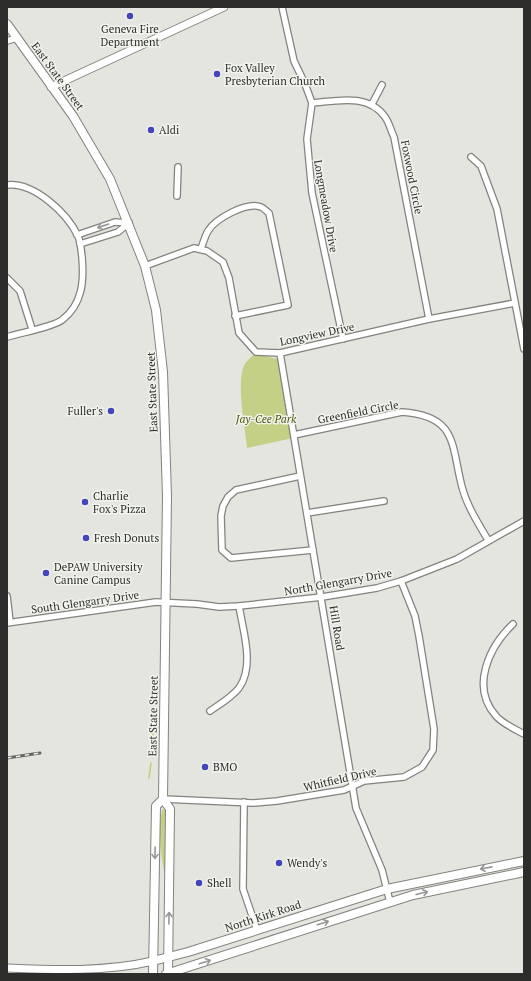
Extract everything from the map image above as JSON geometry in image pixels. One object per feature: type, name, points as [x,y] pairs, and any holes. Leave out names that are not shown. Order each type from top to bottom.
[{"type":"main road","name":"East State Street","points":[[7,24],[73,116],[110,179],[129,223],[145,266],[156,310],[162,350],[167,496],[163,799],[170,809],[167,974]]},
{"type":"main road","name":"East State Street","points":[[153,974],[156,806],[163,799]]},
{"type":"main road","name":"North Kirk Road","points":[[153,961],[257,930],[387,888],[524,861]]},
{"type":"main road","points":[[167,974],[390,902],[440,888],[524,872]]},
{"type":"street","points":[[51,87],[212,9],[224,7]]},
{"type":"street","name":"Longmeadow Drive","points":[[282,7],[294,61],[312,103],[307,139],[312,193],[343,339]]},
{"type":"street","points":[[7,41],[17,38]]},
{"type":"street","points":[[312,103],[349,100],[372,104],[382,85]]},
{"type":"street","name":"Foxwood Circle","points":[[372,104],[385,117],[394,137],[429,319]]},
{"type":"street","points":[[471,157],[481,166],[497,209],[524,349]]},
{"type":"street","points":[[177,196],[178,167]]},
{"type":"street","points":[[7,184],[30,189],[45,198],[60,213],[77,235],[80,244],[83,279],[77,303],[59,322],[7,337]]},
{"type":"street","points":[[145,266],[191,249],[201,249],[207,232],[215,221],[229,214],[252,207],[261,207],[269,213],[288,305],[235,316]]},
{"type":"street","points":[[77,235],[115,222],[129,223]]},
{"type":"street","points":[[80,244],[118,232],[129,223]]},
{"type":"street","name":"Longview Drive","points":[[201,249],[224,264],[230,283],[239,333],[252,350],[256,352],[280,352],[429,319],[515,303]]},
{"type":"street","points":[[7,278],[20,290],[32,329]]},
{"type":"street","name":"Hill Road","points":[[280,352],[356,808],[378,861],[390,902]]},
{"type":"street","name":"Greenfield Circle","points":[[294,434],[402,412],[416,413],[435,420],[448,432],[455,451],[462,487],[468,506],[488,540]]},
{"type":"street","points":[[300,476],[236,490],[228,497],[223,506],[220,543],[225,555],[231,558],[313,550]]},
{"type":"street","points":[[307,513],[384,501]]},
{"type":"street","name":"North Glengarry Drive","points":[[166,602],[219,607],[239,606],[322,597],[378,588],[401,581],[457,559],[488,540],[524,521]]},
{"type":"street","name":"Whitfield Drive","points":[[163,799],[244,802],[287,800],[344,790],[364,781],[404,777],[422,767],[433,750],[434,730],[415,616],[401,581]]},
{"type":"street","points":[[7,596],[9,623]]},
{"type":"street","name":"South Glengarry Drive","points":[[9,623],[166,602]]},
{"type":"street","points":[[210,711],[230,698],[240,686],[246,672],[247,656],[239,606]]},
{"type":"street","points":[[513,624],[500,639],[483,671],[482,680],[487,702],[495,715],[500,720],[524,734]]},
{"type":"street","points":[[244,802],[243,889],[257,930]]},
{"type":"street","name":"North Kirk Road","points":[[7,968],[94,969],[153,961]]},
{"type":"green space","name":"Jay-Cee Park","points":[[255,354],[278,359],[293,438],[247,448],[241,396],[241,376],[245,364]]},
{"type":"green space","points":[[163,809],[166,810],[166,876],[160,843],[160,822]]},
{"type":"waterway","points":[[152,756],[153,718]]},
{"type":"waterway","points":[[149,778],[151,763]]},
{"type":"railway","points":[[7,758],[40,753]]},
{"type":"place","name":"Geneva Fire Department","points":[[130,16]]},
{"type":"place","name":"Fox Valley Presbyterian Church","points":[[217,74]]},
{"type":"place","name":"Aldi","points":[[151,130]]},
{"type":"place","name":"Fuller's","points":[[111,411]]},
{"type":"place","name":"Charlie Fox's Pizza","points":[[85,502]]},
{"type":"place","name":"Fresh Donuts","points":[[86,538]]},
{"type":"place","name":"DePAW University Canine Campus","points":[[46,573]]},
{"type":"place","name":"BMO","points":[[205,767]]},
{"type":"place","name":"Wendy's","points":[[279,863]]},
{"type":"place","name":"Shell","points":[[199,883]]}]
